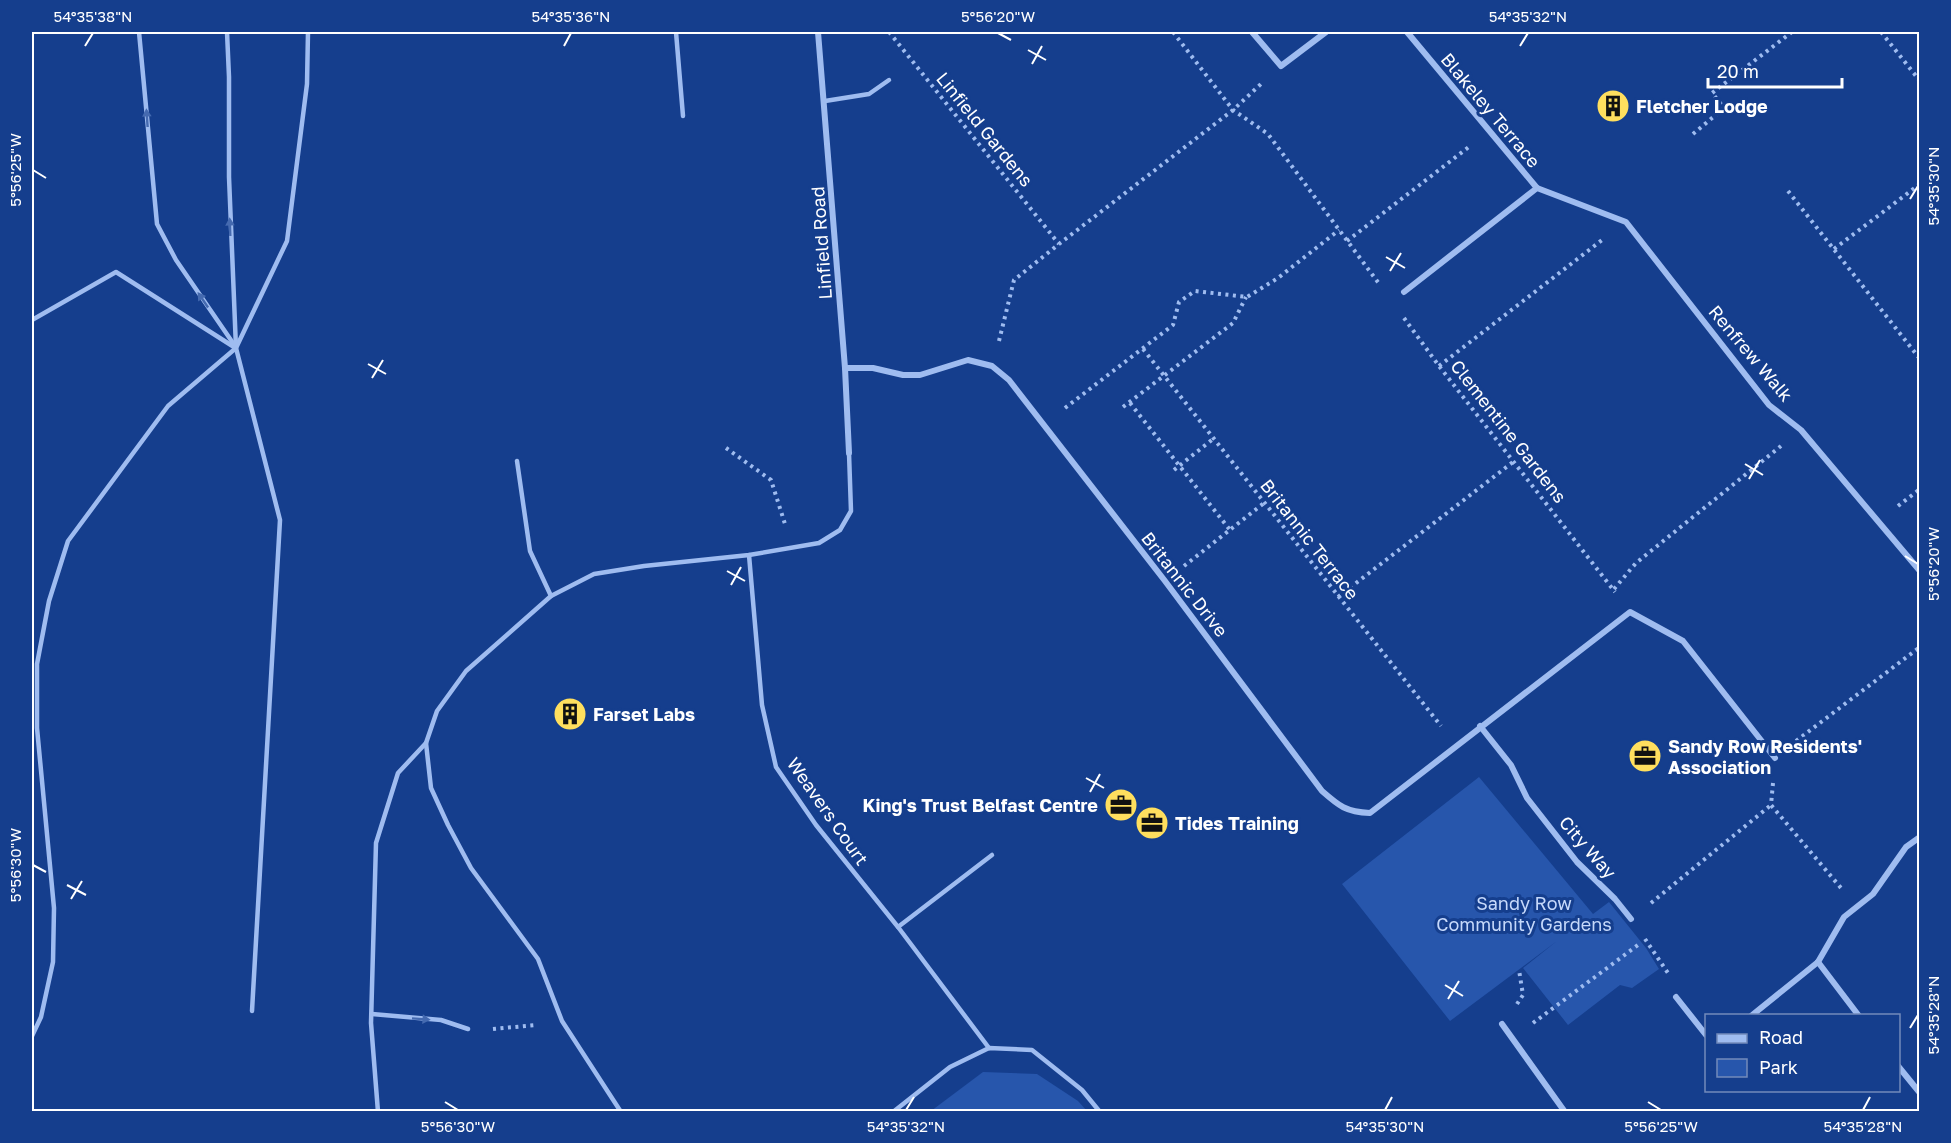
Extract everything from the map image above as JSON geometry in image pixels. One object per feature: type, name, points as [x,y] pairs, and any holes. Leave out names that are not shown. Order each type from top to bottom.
[{"type":"street","name":"Linfield Road","points":[[819,32],[845,368],[849,453]]},
{"type":"street","points":[[1251,32],[1281,66],[1326,32]]},
{"type":"street","name":"Blakeley Terrace","points":[[1404,292],[1537,188],[1407,32]]},
{"type":"street","points":[[1537,188],[1626,222]]},
{"type":"street","name":"Renfrew Walk","points":[[1626,222],[1769,405],[1801,430],[1920,571]]},
{"type":"street","points":[[845,368],[873,368],[903,375],[920,375],[968,360],[992,366]]},
{"type":"street","name":"Britannic Drive","points":[[992,366],[1009,380],[1165,581],[1322,791],[1342,808],[1354,813],[1370,813],[1630,612]]},
{"type":"street","points":[[1630,612],[1683,641],[1774,758]]},
{"type":"street","name":"City Way","points":[[1480,726],[1511,765],[1527,798],[1577,862],[1615,899],[1631,919]]},
{"type":"street","points":[[1753,1014],[1818,962],[1844,917],[1873,894],[1906,847],[1920,837]]},
{"type":"street","points":[[1818,962],[1857,1014]]},
{"type":"street","points":[[1676,997],[1705,1033]]},
{"type":"street","points":[[1502,1023],[1565,1112]]},
{"type":"street","points":[[1900,1067],[1920,1093]]},
{"type":"lane","points":[[139,32],[158,224],[176,260],[236,348]]},
{"type":"lane","points":[[227,32],[229,188],[236,348],[280,519],[252,1011]]},
{"type":"lane","points":[[32,1036],[40,1017],[53,962],[54,908],[37,728],[37,664],[49,601],[68,541],[168,406],[236,348],[287,241],[307,84],[308,32]]},
{"type":"lane","points":[[676,32],[683,116]]},
{"type":"lane","points":[[825,101],[869,94],[889,80]]},
{"type":"lane","points":[[32,320],[116,272],[236,348]]},
{"type":"lane","points":[[378,1112],[372,1014],[376,843],[398,773],[426,743],[437,711],[466,671],[551,596],[594,574],[792,548],[819,543],[840,530],[851,511],[849,453]]},
{"type":"lane","points":[[517,461],[530,551],[551,596]]},
{"type":"lane","name":"Weavers Court","points":[[750,555],[762,705],[776,767],[816,825],[898,927],[989,1048]]},
{"type":"lane","points":[[426,743],[431,788],[448,825],[471,868],[538,959],[562,1021],[621,1112]]},
{"type":"lane","points":[[898,927],[992,855]]},
{"type":"lane","points":[[372,1014],[441,1020],[468,1029]]},
{"type":"lane","points":[[893,1112],[950,1067],[989,1048],[1032,1050],[1082,1090],[1100,1112]]},
{"type":"path","name":"Linfield Gardens","points":[[889,32],[1059,244]]},
{"type":"path","points":[[1173,32],[1233,110],[1268,134],[1386,293]]},
{"type":"path","points":[[1693,134],[1724,108],[1712,93],[1792,32]]},
{"type":"path","points":[[1881,32],[1920,81]]},
{"type":"path","points":[[992,366],[1014,280],[1233,110],[1281,66]]},
{"type":"path","points":[[1347,241],[1489,130]]},
{"type":"path","points":[[1834,249],[1920,184]]},
{"type":"path","points":[[1788,191],[1920,359]]},
{"type":"path","points":[[1439,366],[1626,222]]},
{"type":"path","points":[[1124,407],[1233,323],[1247,297],[1278,278],[1339,230]]},
{"type":"path","points":[[1043,426],[1173,325],[1179,302],[1195,291],[1247,297]]},
{"type":"path","name":"Clementine Gardens","points":[[1399,311],[1630,612]]},
{"type":"path","name":"Britannic Terrace","points":[[1143,349],[1456,745]]},
{"type":"path","points":[[1130,403],[1230,530]]},
{"type":"path","points":[[1613,590],[1636,562],[1801,430]]},
{"type":"path","points":[[1174,470],[1213,439]]},
{"type":"path","points":[[726,448],[771,480],[792,548]]},
{"type":"path","points":[[1338,597],[1513,462]]},
{"type":"path","points":[[1165,581],[1264,503]]},
{"type":"path","points":[[1857,908],[1771,805],[1774,758],[1920,647]]},
{"type":"path","points":[[1676,997],[1668,973],[1631,919],[1771,805]]},
{"type":"path","points":[[1513,1038],[1646,939]]},
{"type":"path","points":[[1502,1023],[1523,995],[1519,970]]},
{"type":"path","points":[[468,1029],[500,1029],[562,1021]]},
{"type":"green space","name":"Sandy Row Community Gardens","points":[[1479,777],[1593,914],[1609,902],[1646,948],[1659,969],[1632,988],[1620,985],[1568,1025],[1523,968],[1557,941],[1450,1021],[1342,884]]},
{"type":"green space","points":[[983,1072],[1037,1074],[1078,1101],[1087,1111],[931,1111]]},
{"type":"place","name":"Fletcher Lodge","points":[[1613,106]]},
{"type":"place","name":"Farset Labs","points":[[570,714]]},
{"type":"place","name":"Sandy Row Residents' Association","points":[[1645,756]]},
{"type":"place","name":"King's Trust Belfast Centre","points":[[1121,805]]},
{"type":"place","name":"Tides Training","points":[[1152,823]]}]
